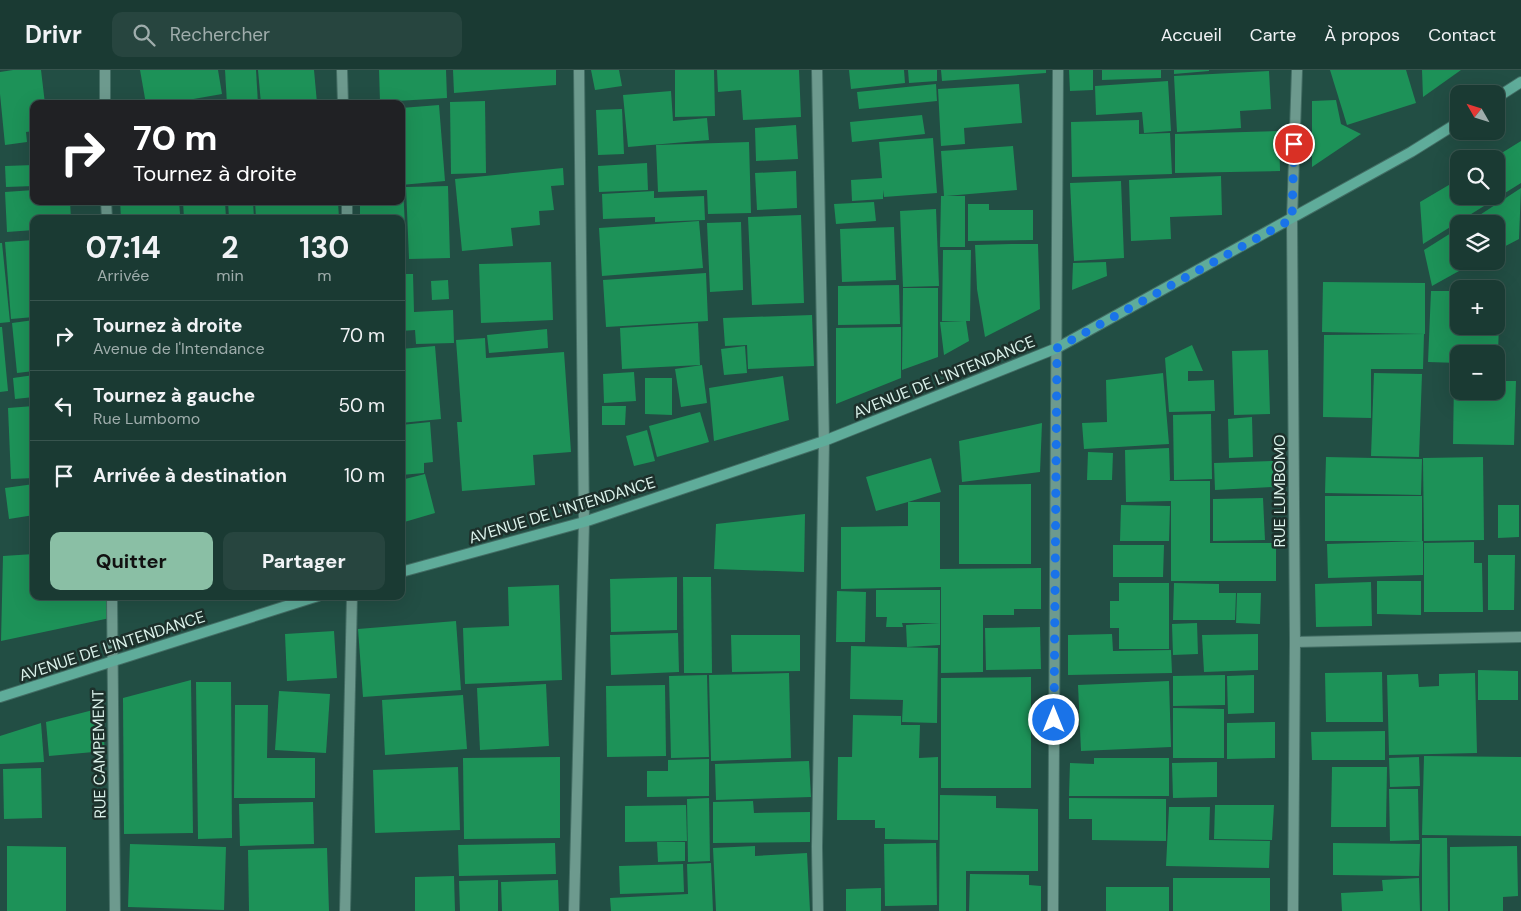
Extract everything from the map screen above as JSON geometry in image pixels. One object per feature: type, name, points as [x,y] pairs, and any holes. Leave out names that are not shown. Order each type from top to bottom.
[{"type":"street","points":[[105,70],[105,100]]},
{"type":"street","points":[[342,70],[344,100]]},
{"type":"street","points":[[574,911],[584,522],[579,70]]},
{"type":"street","points":[[817,70],[824,441],[818,911]]},
{"type":"street","points":[[1053,911],[1058,70]]},
{"type":"street","name":"RUE LUMBOMO","points":[[1294,911],[1295,642],[1292,219],[1297,70]]},
{"type":"street","points":[[1505,92],[1521,82]]},
{"type":"street","name":"AVENUE DE L'INTENDANCE","points":[[405,571],[584,522],[824,441],[1057,348],[1292,219],[1411,152],[1450,128]]},
{"type":"street","name":"RUE CAMPEMENT","points":[[112,600],[115,911]]},
{"type":"street","name":"AVENUE DE L'INTENDANCE","points":[[0,697],[305,600]]},
{"type":"street","points":[[344,911],[352,600]]},
{"type":"street","points":[[1295,642],[1521,637]]},
{"type":"building","points":[[41,70],[45,100],[30,100],[30,132],[26,132],[27,142],[5,145],[0,94],[0,72]]},
{"type":"building","points":[[140,70],[218,70],[222,94],[188,100],[145,100]]},
{"type":"building","points":[[225,70],[256,70],[258,100],[227,100]]},
{"type":"building","points":[[258,70],[314,70],[317,100],[261,100]]},
{"type":"building","points":[[379,70],[446,70],[447,98],[380,100]]},
{"type":"building","points":[[453,70],[556,70],[556,85],[454,93]]},
{"type":"building","points":[[591,70],[619,70],[622,86],[595,90]]},
{"type":"building","points":[[675,70],[714,70],[715,116],[675,117]]},
{"type":"building","points":[[717,70],[799,70],[801,117],[743,120],[741,90],[718,92]]},
{"type":"building","points":[[849,70],[904,70],[905,83],[851,89]]},
{"type":"building","points":[[908,70],[937,70],[937,81],[909,83]]},
{"type":"building","points":[[941,70],[1046,70],[1046,73],[942,81]]},
{"type":"building","points":[[1069,70],[1093,70],[1093,90],[1070,91]]},
{"type":"building","points":[[1102,70],[1161,70],[1161,78],[1102,80]]},
{"type":"building","points":[[1174,70],[1209,70],[1209,71],[1174,74]]},
{"type":"building","points":[[1330,70],[1406,70],[1416,103],[1347,125]]},
{"type":"building","points":[[1422,70],[1461,70],[1423,97]]},
{"type":"building","points":[[1269,71],[1271,109],[1240,111],[1241,128],[1177,132],[1174,76]]},
{"type":"building","points":[[1168,81],[1171,131],[1144,133],[1142,112],[1096,115],[1095,86]]},
{"type":"building","points":[[936,84],[937,101],[859,109],[857,92]]},
{"type":"building","points":[[1019,84],[1022,123],[964,128],[965,144],[941,146],[938,89]]},
{"type":"building","points":[[671,91],[673,121],[707,118],[709,140],[628,147],[623,95]]},
{"type":"building","points":[[1336,100],[1341,124],[1361,134],[1312,167],[1312,101]]},
{"type":"building","points":[[485,101],[486,173],[451,174],[450,102]]},
{"type":"building","points":[[439,105],[445,181],[405,185],[405,108]]},
{"type":"building","points":[[622,109],[624,154],[598,155],[596,110]]},
{"type":"building","points":[[922,115],[925,134],[852,142],[850,122]]},
{"type":"building","points":[[1139,120],[1139,134],[1170,133],[1172,174],[1072,177],[1071,122]]},
{"type":"building","points":[[796,125],[798,159],[756,161],[755,128]]},
{"type":"building","points":[[1279,131],[1280,171],[1175,173],[1175,134]]},
{"type":"building","points":[[933,138],[937,193],[884,197],[883,190],[883,199],[852,201],[851,180],[882,178],[879,142]]},
{"type":"building","points":[[1521,141],[1521,183],[1505,193],[1505,151]]},
{"type":"building","points":[[749,142],[751,213],[708,214],[707,190],[658,192],[656,145]]},
{"type":"building","points":[[1013,146],[1017,190],[946,196],[965,196],[965,247],[940,247],[941,196],[944,196],[941,151]]},
{"type":"building","points":[[647,163],[648,190],[599,192],[598,166]]},
{"type":"building","points":[[30,165],[30,186],[6,187],[5,166]]},
{"type":"building","points":[[563,168],[564,185],[551,186],[554,210],[539,211],[540,225],[511,228],[513,246],[462,251],[455,179]]},
{"type":"building","points":[[796,171],[797,208],[757,210],[755,173]]},
{"type":"building","points":[[1221,176],[1222,215],[1170,217],[1171,239],[1131,241],[1129,180]]},
{"type":"building","points":[[1121,181],[1124,258],[1074,261],[1070,183]]},
{"type":"building","points":[[1450,184],[1450,205],[1486,205],[1470,215],[1450,215],[1450,227],[1423,244],[1420,202]]},
{"type":"building","points":[[448,186],[450,258],[409,259],[406,187]]},
{"type":"building","points":[[1521,188],[1519,239],[1505,246],[1505,215],[1480,215],[1495,205],[1505,205],[1505,198]]},
{"type":"building","points":[[30,190],[30,205],[70,205],[71,215],[30,215],[30,230],[7,232],[5,192]]},
{"type":"building","points":[[654,191],[654,198],[704,196],[705,220],[655,222],[655,217],[603,219],[602,194]]},
{"type":"building","points":[[874,202],[876,221],[836,224],[834,204]]},
{"type":"building","points":[[968,204],[989,204],[989,210],[1033,210],[1033,240],[968,241]]},
{"type":"building","points":[[120,205],[179,205],[180,214],[121,215]]},
{"type":"building","points":[[183,205],[225,205],[226,215],[184,215]]},
{"type":"building","points":[[228,205],[253,205],[254,215],[229,215]]},
{"type":"building","points":[[255,205],[338,205],[339,215],[256,215]]},
{"type":"building","points":[[360,205],[404,205],[404,215],[360,215]]},
{"type":"building","points":[[936,209],[939,286],[903,287],[900,211]]},
{"type":"building","points":[[801,215],[804,303],[752,305],[748,217]]},
{"type":"building","points":[[699,221],[703,268],[602,276],[599,228]]},
{"type":"building","points":[[741,222],[743,290],[710,292],[707,223]]},
{"type":"building","points":[[894,227],[896,280],[842,282],[840,229]]},
{"type":"building","points":[[1450,234],[1450,270],[1461,270],[1432,286],[1424,250]]},
{"type":"building","points":[[30,240],[30,317],[11,319],[5,242]]},
{"type":"building","points":[[0,243],[2,243],[10,322],[0,323]]},
{"type":"building","points":[[1038,244],[1040,309],[985,337],[977,289],[975,245]]},
{"type":"building","points":[[943,250],[971,250],[970,321],[966,321],[969,341],[944,355],[940,322],[964,321],[942,321]]},
{"type":"building","points":[[551,262],[553,320],[481,323],[479,264]]},
{"type":"building","points":[[1106,262],[1107,276],[1072,290],[1073,263]]},
{"type":"building","points":[[706,273],[708,321],[606,327],[603,280]]},
{"type":"building","points":[[405,274],[413,274],[414,312],[453,310],[454,343],[416,344],[415,330],[405,331]]},
{"type":"building","points":[[448,280],[449,299],[432,300],[431,281]]},
{"type":"building","points":[[1323,282],[1425,283],[1425,334],[1322,332]]},
{"type":"building","points":[[899,285],[900,324],[838,325],[838,286]]},
{"type":"building","points":[[903,288],[938,288],[938,357],[902,370]]},
{"type":"building","points":[[1431,291],[1450,291],[1450,335],[1499,335],[1498,345],[1450,345],[1450,363],[1428,362]]},
{"type":"building","points":[[812,315],[814,366],[748,369],[747,345],[725,346],[723,318]]},
{"type":"building","points":[[30,321],[30,371],[17,373],[12,323]]},
{"type":"building","points":[[698,323],[700,365],[622,369],[620,328]]},
{"type":"building","points":[[0,327],[2,327],[8,391],[0,392]]},
{"type":"building","points":[[901,327],[901,378],[836,404],[836,328]]},
{"type":"building","points":[[547,329],[548,348],[489,353],[487,335]]},
{"type":"building","points":[[1424,334],[1423,369],[1371,369],[1371,418],[1323,417],[1324,335]]},
{"type":"building","points":[[485,338],[486,358],[564,352],[571,452],[533,455],[535,485],[462,491],[457,422],[462,422],[456,340]]},
{"type":"building","points":[[1192,345],[1203,371],[1188,371],[1188,381],[1214,380],[1215,411],[1169,412],[1165,358]]},
{"type":"building","points":[[435,346],[441,419],[405,423],[405,349]]},
{"type":"building","points":[[745,346],[747,373],[724,375],[721,349]]},
{"type":"building","points":[[1268,350],[1270,414],[1234,415],[1232,351]]},
{"type":"building","points":[[702,365],[707,403],[681,407],[675,369]]},
{"type":"building","points":[[634,372],[636,401],[604,403],[603,374]]},
{"type":"building","points":[[1163,373],[1169,444],[1084,449],[1082,423],[1107,422],[1106,380]]},
{"type":"building","points":[[1374,373],[1422,374],[1419,457],[1371,456]]},
{"type":"building","points":[[30,376],[30,397],[15,399],[13,378]]},
{"type":"building","points":[[783,376],[789,420],[714,441],[709,388]]},
{"type":"building","points":[[645,378],[672,378],[672,415],[645,414]]},
{"type":"building","points":[[1505,381],[1516,381],[1514,445],[1453,444],[1454,400],[1505,400]]},
{"type":"building","points":[[30,406],[30,478],[11,479],[8,408]]},
{"type":"building","points":[[602,406],[626,406],[625,425],[602,425]]},
{"type":"building","points":[[700,412],[709,442],[657,457],[649,426]]},
{"type":"building","points":[[1211,414],[1212,479],[1174,480],[1173,415]]},
{"type":"building","points":[[1252,417],[1253,457],[1229,458],[1228,419]]},
{"type":"building","points":[[430,422],[433,462],[424,463],[424,473],[405,475],[405,425]]},
{"type":"building","points":[[1042,423],[1040,472],[962,482],[959,441]]},
{"type":"building","points":[[647,430],[655,461],[634,466],[626,436]]},
{"type":"building","points":[[1169,448],[1169,481],[1210,481],[1210,543],[1276,543],[1276,581],[1171,581],[1171,501],[1126,502],[1125,450]]},
{"type":"building","points":[[1088,452],[1113,453],[1112,480],[1087,480]]},
{"type":"building","points":[[1326,457],[1422,459],[1421,495],[1325,493]]},
{"type":"building","points":[[1483,457],[1484,540],[1424,541],[1423,458]]},
{"type":"building","points":[[931,458],[941,492],[876,511],[866,477]]},
{"type":"building","points":[[1273,461],[1274,487],[1215,490],[1214,463]]},
{"type":"building","points":[[425,474],[435,513],[405,522],[405,479]]},
{"type":"building","points":[[1031,484],[1031,564],[959,564],[959,485]]},
{"type":"building","points":[[30,485],[30,516],[9,519],[5,488]]},
{"type":"building","points":[[1325,496],[1422,496],[1422,541],[1325,541]]},
{"type":"building","points":[[1263,498],[1265,540],[1213,541],[1213,499]]},
{"type":"building","points":[[908,502],[940,502],[940,569],[1041,568],[1041,609],[1014,609],[1014,615],[983,615],[983,672],[941,673],[941,587],[841,589],[841,527],[908,526]]},
{"type":"building","points":[[1121,505],[1170,506],[1169,541],[1120,541]]},
{"type":"building","points":[[1498,505],[1519,505],[1519,537],[1498,538]]},
{"type":"building","points":[[805,514],[804,572],[714,569],[716,524]]},
{"type":"building","points":[[1423,541],[1423,575],[1328,578],[1327,544]]},
{"type":"building","points":[[1474,542],[1474,563],[1482,563],[1483,612],[1424,612],[1424,543]]},
{"type":"building","points":[[1113,545],[1164,545],[1163,577],[1113,577]]},
{"type":"building","points":[[30,554],[30,600],[108,600],[110,618],[1,641],[3,556]]},
{"type":"building","points":[[1488,555],[1515,555],[1514,610],[1488,610]]},
{"type":"building","points":[[677,577],[677,630],[611,632],[610,579]]},
{"type":"building","points":[[683,577],[711,577],[712,673],[684,673]]},
{"type":"building","points":[[1377,581],[1421,581],[1421,615],[1377,614]]},
{"type":"building","points":[[1371,582],[1372,626],[1316,627],[1315,584]]},
{"type":"building","points":[[1119,583],[1169,583],[1169,649],[1119,649],[1119,628],[1110,628],[1110,601],[1119,601]]},
{"type":"building","points":[[1174,583],[1219,584],[1219,593],[1236,593],[1235,620],[1173,620]]},
{"type":"building","points":[[559,585],[562,680],[465,684],[463,628],[509,626],[508,587]]},
{"type":"building","points":[[876,590],[940,590],[940,623],[902,623],[903,627],[886,627],[887,617],[876,617]]},
{"type":"building","points":[[837,591],[866,592],[865,642],[836,642]]},
{"type":"building","points":[[1237,593],[1261,593],[1260,624],[1236,623]]},
{"type":"building","points":[[456,621],[461,690],[363,697],[358,629]]},
{"type":"building","points":[[940,623],[940,645],[907,647],[906,625]]},
{"type":"building","points":[[1197,623],[1198,654],[1173,655],[1172,624]]},
{"type":"building","points":[[1040,627],[1041,669],[986,670],[985,628]]},
{"type":"building","points":[[334,631],[337,678],[287,681],[285,634]]},
{"type":"building","points":[[678,633],[679,672],[611,675],[610,635]]},
{"type":"building","points":[[1112,634],[1113,651],[1171,650],[1172,673],[1068,675],[1068,635]]},
{"type":"building","points":[[1258,634],[1258,670],[1204,672],[1202,635]]},
{"type":"building","points":[[731,635],[800,635],[800,671],[732,672]]},
{"type":"building","points":[[851,646],[938,648],[937,723],[902,722],[903,700],[850,699]]},
{"type":"building","points":[[1478,670],[1518,671],[1518,700],[1478,700]]},
{"type":"building","points":[[1382,672],[1383,722],[1326,722],[1325,673]]},
{"type":"building","points":[[789,673],[791,758],[711,761],[709,675]]},
{"type":"building","points":[[1475,673],[1477,753],[1389,755],[1387,675],[1418,674],[1419,687],[1439,686],[1439,674]]},
{"type":"building","points":[[707,675],[709,757],[671,758],[669,676]]},
{"type":"building","points":[[1225,675],[1225,705],[1173,706],[1173,676]]},
{"type":"building","points":[[1254,675],[1254,713],[1228,714],[1227,676]]},
{"type":"building","points":[[1031,677],[1031,788],[941,788],[941,678]]},
{"type":"building","points":[[191,680],[193,833],[124,834],[123,698]]},
{"type":"building","points":[[1169,681],[1171,747],[1081,751],[1078,685]]},
{"type":"building","points":[[196,682],[231,682],[232,838],[198,839]]},
{"type":"building","points":[[546,684],[549,746],[480,750],[477,688]]},
{"type":"building","points":[[665,685],[666,756],[607,757],[606,686]]},
{"type":"building","points":[[279,691],[330,694],[326,753],[275,750]]},
{"type":"building","points":[[463,695],[467,749],[385,755],[382,700]]},
{"type":"building","points":[[235,705],[268,705],[267,758],[315,758],[315,798],[234,798]]},
{"type":"building","points":[[101,708],[105,751],[49,756],[46,722]]},
{"type":"building","points":[[1173,708],[1224,709],[1224,758],[1173,758]]},
{"type":"building","points":[[853,715],[901,716],[901,725],[920,725],[919,758],[938,757],[938,840],[885,839],[885,828],[875,828],[875,820],[837,820],[838,757],[852,757]]},
{"type":"building","points":[[1275,722],[1275,758],[1227,759],[1227,723]]},
{"type":"building","points":[[41,723],[44,762],[0,764],[0,736]]},
{"type":"building","points":[[1385,731],[1385,760],[1312,760],[1311,732]]},
{"type":"building","points":[[1424,756],[1521,757],[1521,836],[1422,835]]},
{"type":"building","points":[[560,757],[560,838],[464,839],[463,758]]},
{"type":"building","points":[[1419,757],[1420,786],[1390,787],[1389,758]]},
{"type":"building","points":[[1094,758],[1169,758],[1169,796],[1069,796],[1070,763],[1094,764]]},
{"type":"building","points":[[709,759],[709,796],[647,797],[647,771],[668,771],[668,760]]},
{"type":"building","points":[[809,761],[811,797],[716,800],[715,764]]},
{"type":"building","points":[[1217,762],[1217,797],[1173,798],[1172,763]]},
{"type":"building","points":[[458,767],[460,830],[375,833],[373,770]]},
{"type":"building","points":[[1332,767],[1387,767],[1386,827],[1331,827]]},
{"type":"building","points":[[41,768],[42,818],[4,819],[3,769]]},
{"type":"building","points":[[1389,789],[1418,789],[1419,840],[1390,841]]},
{"type":"building","points":[[940,795],[996,796],[996,808],[1038,809],[1038,871],[966,871],[966,911],[939,911]]},
{"type":"building","points":[[709,798],[710,861],[688,862],[687,799]]},
{"type":"building","points":[[1069,798],[1166,799],[1166,841],[1092,840],[1092,819],[1069,819]]},
{"type":"building","points":[[753,801],[754,813],[810,812],[810,842],[713,843],[713,802]]},
{"type":"building","points":[[313,802],[314,844],[240,846],[239,804]]},
{"type":"building","points":[[686,805],[687,841],[625,842],[625,806]]},
{"type":"building","points":[[1215,805],[1274,805],[1272,840],[1214,839]]},
{"type":"building","points":[[1169,807],[1210,807],[1209,840],[1270,841],[1269,868],[1166,866]]},
{"type":"building","points":[[1422,838],[1447,838],[1448,911],[1422,911]]},
{"type":"building","points":[[657,842],[685,842],[685,861],[658,862]]},
{"type":"building","points":[[555,843],[556,874],[459,876],[458,845]]},
{"type":"building","points":[[936,843],[937,905],[885,906],[884,844]]},
{"type":"building","points":[[1333,843],[1420,844],[1419,876],[1333,875]]},
{"type":"building","points":[[130,844],[226,847],[224,910],[128,907]]},
{"type":"building","points":[[7,846],[66,847],[66,911],[7,911]]},
{"type":"building","points":[[755,846],[755,856],[807,853],[810,911],[716,911],[713,848]]},
{"type":"building","points":[[1517,846],[1518,896],[1503,897],[1503,911],[1450,911],[1450,847]]},
{"type":"building","points":[[327,848],[329,911],[249,911],[248,850]]},
{"type":"building","points":[[711,863],[713,911],[611,911],[610,898],[688,894],[687,864]]},
{"type":"building","points":[[683,864],[684,892],[620,894],[619,866]]},
{"type":"building","points":[[970,874],[1029,875],[1029,885],[1041,886],[1041,911],[969,911]]},
{"type":"building","points":[[454,876],[455,911],[415,911],[415,877]]},
{"type":"building","points":[[1173,878],[1270,878],[1270,911],[1173,911]]},
{"type":"building","points":[[1419,878],[1420,911],[1342,911],[1341,893],[1383,891],[1382,880]]},
{"type":"building","points":[[498,880],[498,911],[460,911],[459,881]]},
{"type":"building","points":[[558,880],[559,911],[502,911],[501,882]]},
{"type":"building","points":[[1106,887],[1169,887],[1169,911],[1106,911]]},
{"type":"building","points":[[881,888],[881,911],[846,911],[846,889]]},
{"type":"route","points":[[1054,720],[1057,348],[1292,219],[1294,144]]}]
